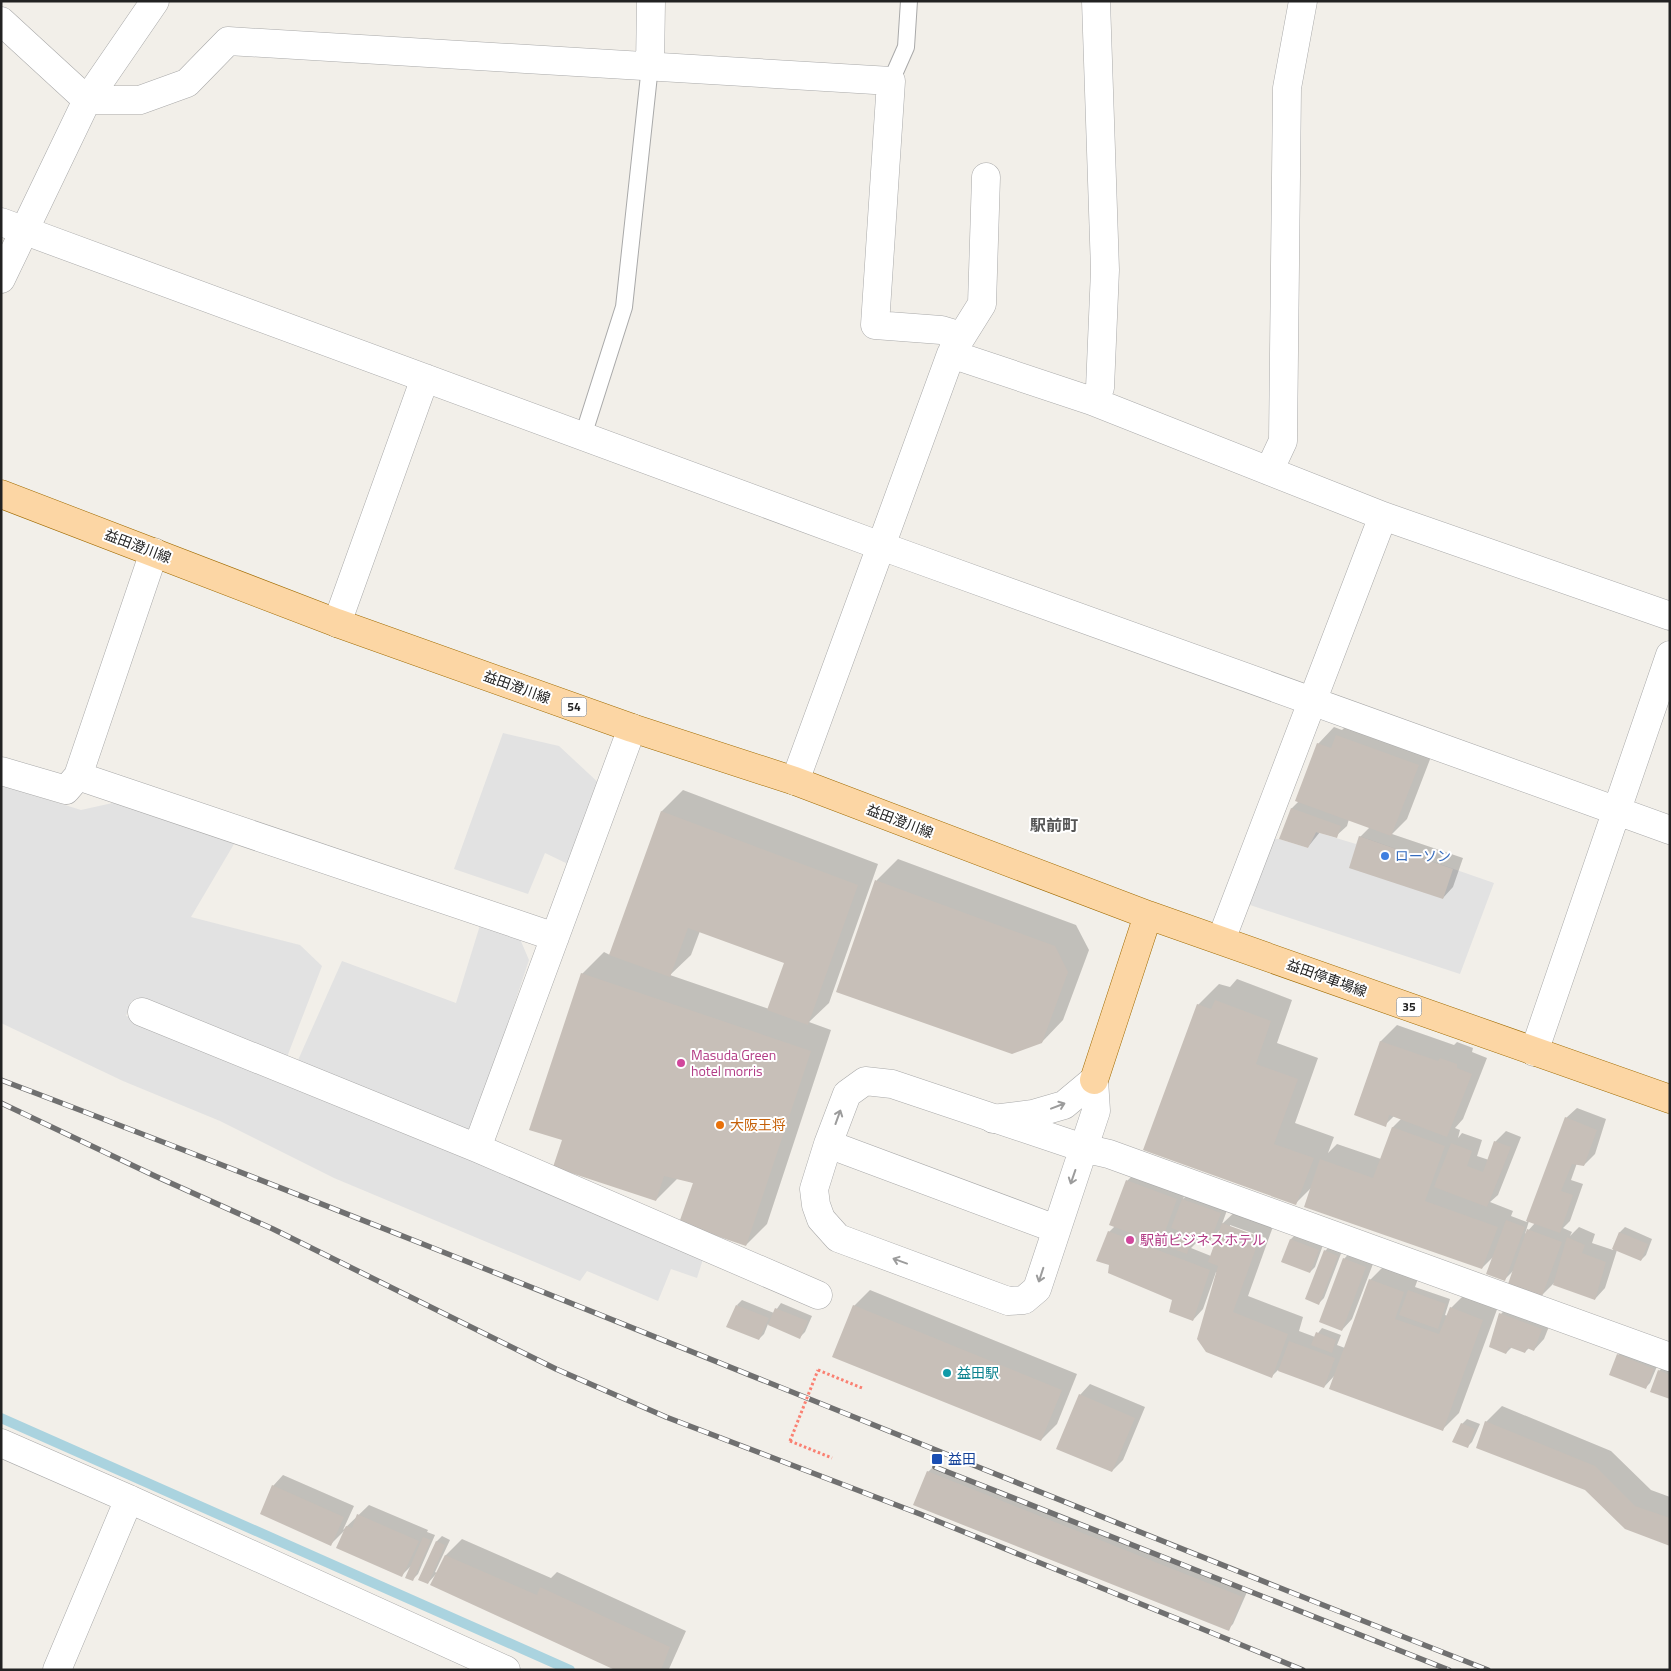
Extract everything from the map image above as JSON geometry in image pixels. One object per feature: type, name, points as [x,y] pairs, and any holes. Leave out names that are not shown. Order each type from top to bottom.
[{"type":"main road","name":"益田澄川線","points":[[1,494],[336,622],[632,728],[796,781],[1148,915]]},
{"type":"main road","name":"益田停車場線","points":[[1148,915],[1670,1099]]},
{"type":"main road","points":[[1094,1080],[1148,915]]},
{"type":"street","points":[[1,279],[12,226],[87,100],[155,1]]},
{"type":"street","points":[[650,66],[651,1]]},
{"type":"street","points":[[1092,402],[1100,388],[1105,270],[1096,1]]},
{"type":"street","points":[[1269,471],[1282,441],[1287,88],[1303,1]]},
{"type":"street","points":[[1,21],[87,100],[140,100],[187,83],[228,41],[891,81],[874,325],[942,330],[956,345],[1092,402],[1383,516],[1670,616]]},
{"type":"street","points":[[796,781],[956,345],[982,304],[986,177]]},
{"type":"street","points":[[12,226],[881,546],[1670,830]]},
{"type":"street","points":[[336,622],[425,378]]},
{"type":"street","points":[[1221,940],[1383,516]]},
{"type":"street","points":[[1,771],[66,790],[78,776],[154,552]]},
{"type":"street","points":[[1534,1052],[1670,655]]},
{"type":"street","points":[[477,1148],[632,728]]},
{"type":"street","points":[[78,776],[555,937]]},
{"type":"street","points":[[142,1012],[477,1148],[818,1295]]},
{"type":"street","points":[[993,1119],[1033,1114],[1064,1105],[1094,1080]]},
{"type":"street","points":[[1094,1080],[1096,1111],[1083,1148],[1036,1289],[1024,1300],[1008,1302],[838,1238],[821,1219],[816,1205],[814,1189],[828,1144],[847,1094],[865,1081],[892,1084],[993,1119],[1083,1148],[1109,1154],[1670,1357]]},
{"type":"street","points":[[828,1144],[1056,1229]]},
{"type":"street","points":[[1,1443],[506,1670]]},
{"type":"street","points":[[57,1670],[129,1499]]},
{"type":"lane","points":[[891,81],[906,46],[909,1]]},
{"type":"lane","points":[[583,436],[624,307],[650,66]]},
{"type":"path","points":[[832,1458],[790,1441],[818,1370],[862,1388]]},
{"type":"shaded area","points":[[503,733],[559,746],[602,786],[570,865],[545,853],[528,894],[454,869]]},
{"type":"shaded area","points":[[1,785],[81,810],[117,802],[234,844],[191,917],[300,945],[322,966],[287,1057],[132,1001],[126,1016],[146,1021],[704,1256],[697,1278],[671,1269],[658,1301],[587,1271],[580,1281],[334,1178],[220,1121],[123,1081],[1,1023]]},
{"type":"shaded area","points":[[1316,832],[1356,844],[1359,836],[1494,883],[1460,974],[1247,904],[1272,839],[1279,839],[1308,848]]},
{"type":"shaded area","points":[[481,922],[520,939],[529,960],[470,1138],[295,1067],[342,961],[456,1003]]},
{"type":"building","points":[[1336,735],[1419,765],[1391,836],[1295,801],[1317,743],[1331,748]]},
{"type":"building","points":[[1291,808],[1341,826],[1337,838],[1316,832],[1308,848],[1279,839]]},
{"type":"building","points":[[661,811],[858,885],[808,1025],[767,1010],[784,963],[688,928],[670,977],[609,955]]},
{"type":"building","name":"ローソン","points":[[1359,836],[1453,869],[1443,899],[1349,868]]},
{"type":"building","points":[[875,880],[1055,946],[1068,972],[1042,1043],[1012,1054],[836,992]]},
{"type":"building","points":[[581,973],[811,1051],[746,1246],[679,1223],[693,1183],[664,1176],[656,1201],[553,1167],[562,1140],[529,1130]]},
{"type":"building","points":[[1215,1000],[1271,1021],[1256,1064],[1298,1079],[1274,1144],[1314,1158],[1296,1205],[1143,1150],[1197,1004],[1211,1009]]},
{"type":"building","points":[[1380,1041],[1438,1061],[1440,1058],[1457,1064],[1457,1068],[1472,1074],[1447,1137],[1389,1115],[1386,1127],[1354,1115]]},
{"type":"building","points":[[1565,1117],[1597,1130],[1584,1166],[1572,1164],[1561,1191],[1573,1195],[1560,1233],[1526,1221]]},
{"type":"building","points":[[1392,1127],[1445,1146],[1425,1201],[1498,1227],[1482,1269],[1304,1207],[1320,1159],[1373,1178]]},
{"type":"building","points":[[1494,1141],[1511,1147],[1487,1207],[1434,1187],[1451,1143],[1472,1151],[1467,1166],[1483,1172]]},
{"type":"building","points":[[1126,1180],[1177,1199],[1165,1232],[1191,1241],[1187,1254],[1109,1225]]},
{"type":"building","points":[[1182,1199],[1221,1213],[1210,1242],[1171,1228]]},
{"type":"building","points":[[1506,1220],[1525,1227],[1505,1281],[1486,1274]]},
{"type":"building","points":[[1222,1223],[1260,1237],[1233,1312],[1288,1334],[1272,1378],[1206,1352],[1197,1339],[1218,1266],[1208,1262]]},
{"type":"building","points":[[1527,1229],[1562,1242],[1542,1296],[1508,1284]]},
{"type":"building","points":[[1108,1231],[1210,1270],[1193,1321],[1169,1312],[1172,1300],[1108,1273],[1109,1265],[1096,1261]]},
{"type":"building","points":[[1619,1232],[1648,1244],[1641,1261],[1612,1249]]},
{"type":"building","points":[[1567,1237],[1585,1245],[1582,1253],[1606,1262],[1595,1300],[1553,1285]]},
{"type":"building","points":[[1290,1239],[1319,1250],[1310,1273],[1281,1262]]},
{"type":"building","points":[[1324,1250],[1338,1256],[1319,1305],[1305,1299]]},
{"type":"building","points":[[1343,1258],[1366,1267],[1342,1331],[1319,1322]]},
{"type":"building","points":[[1369,1279],[1404,1292],[1395,1319],[1439,1334],[1450,1307],[1483,1320],[1443,1431],[1329,1389]]},
{"type":"building","points":[[1408,1290],[1446,1304],[1438,1329],[1399,1315]]},
{"type":"building","points":[[736,1305],[769,1318],[759,1340],[726,1327]]},
{"type":"building","name":"益田駅","points":[[853,1305],[1062,1390],[1041,1441],[832,1357]]},
{"type":"building","points":[[775,1308],[808,1321],[800,1339],[768,1325]]},
{"type":"building","points":[[1499,1313],[1542,1329],[1534,1351],[1527,1348],[1525,1353],[1509,1347],[1506,1354],[1489,1347]]},
{"type":"building","points":[[1316,1332],[1336,1340],[1332,1353],[1311,1345]]},
{"type":"building","points":[[1289,1341],[1335,1358],[1324,1388],[1278,1371]]},
{"type":"building","points":[[1617,1354],[1654,1369],[1646,1389],[1609,1375]]},
{"type":"building","points":[[1658,1370],[1670,1375],[1670,1399],[1650,1392]]},
{"type":"building","points":[[1079,1394],[1135,1418],[1112,1472],[1056,1449]]},
{"type":"building","points":[[1485,1421],[1595,1466],[1635,1506],[1670,1518],[1670,1546],[1625,1529],[1585,1490],[1476,1448]]},
{"type":"building","points":[[1461,1423],[1475,1429],[1468,1448],[1452,1442]]},
{"type":"building","points":[[927,1471],[1243,1597],[1229,1631],[913,1505]]},
{"type":"building","points":[[272,1485],[344,1517],[331,1546],[260,1514]]},
{"type":"building","points":[[357,1514],[419,1541],[402,1577],[336,1548],[346,1526],[352,1528]]},
{"type":"building","points":[[423,1537],[431,1540],[413,1581],[405,1578]]},
{"type":"building","points":[[436,1541],[445,1545],[428,1584],[418,1580]]},
{"type":"building","points":[[445,1555],[537,1595],[540,1587],[670,1647],[661,1670],[615,1670],[430,1585]]},
{"type":"waterway","points":[[1,1418],[570,1670]]},
{"type":"railway","points":[[1,1080],[374,1225],[1488,1670]]},
{"type":"railway","points":[[1,1103],[155,1176],[273,1229],[556,1369],[666,1417],[920,1514],[1303,1670]]},
{"type":"railway","points":[[935,1467],[1449,1670]]},
{"type":"place","name":"ローソン","points":[[1385,856]]},
{"type":"place","name":"Masuda Green hotel morris","points":[[681,1063]]},
{"type":"place","name":"大阪王将","points":[[720,1125]]},
{"type":"place","name":"駅前ビジネスホテル","points":[[1130,1240]]},
{"type":"place","name":"益田駅","points":[[947,1373]]},
{"type":"place","name":"益田","points":[[937,1459]]},
{"type":"district","name":"駅前町","points":[[1054,825]]}]
